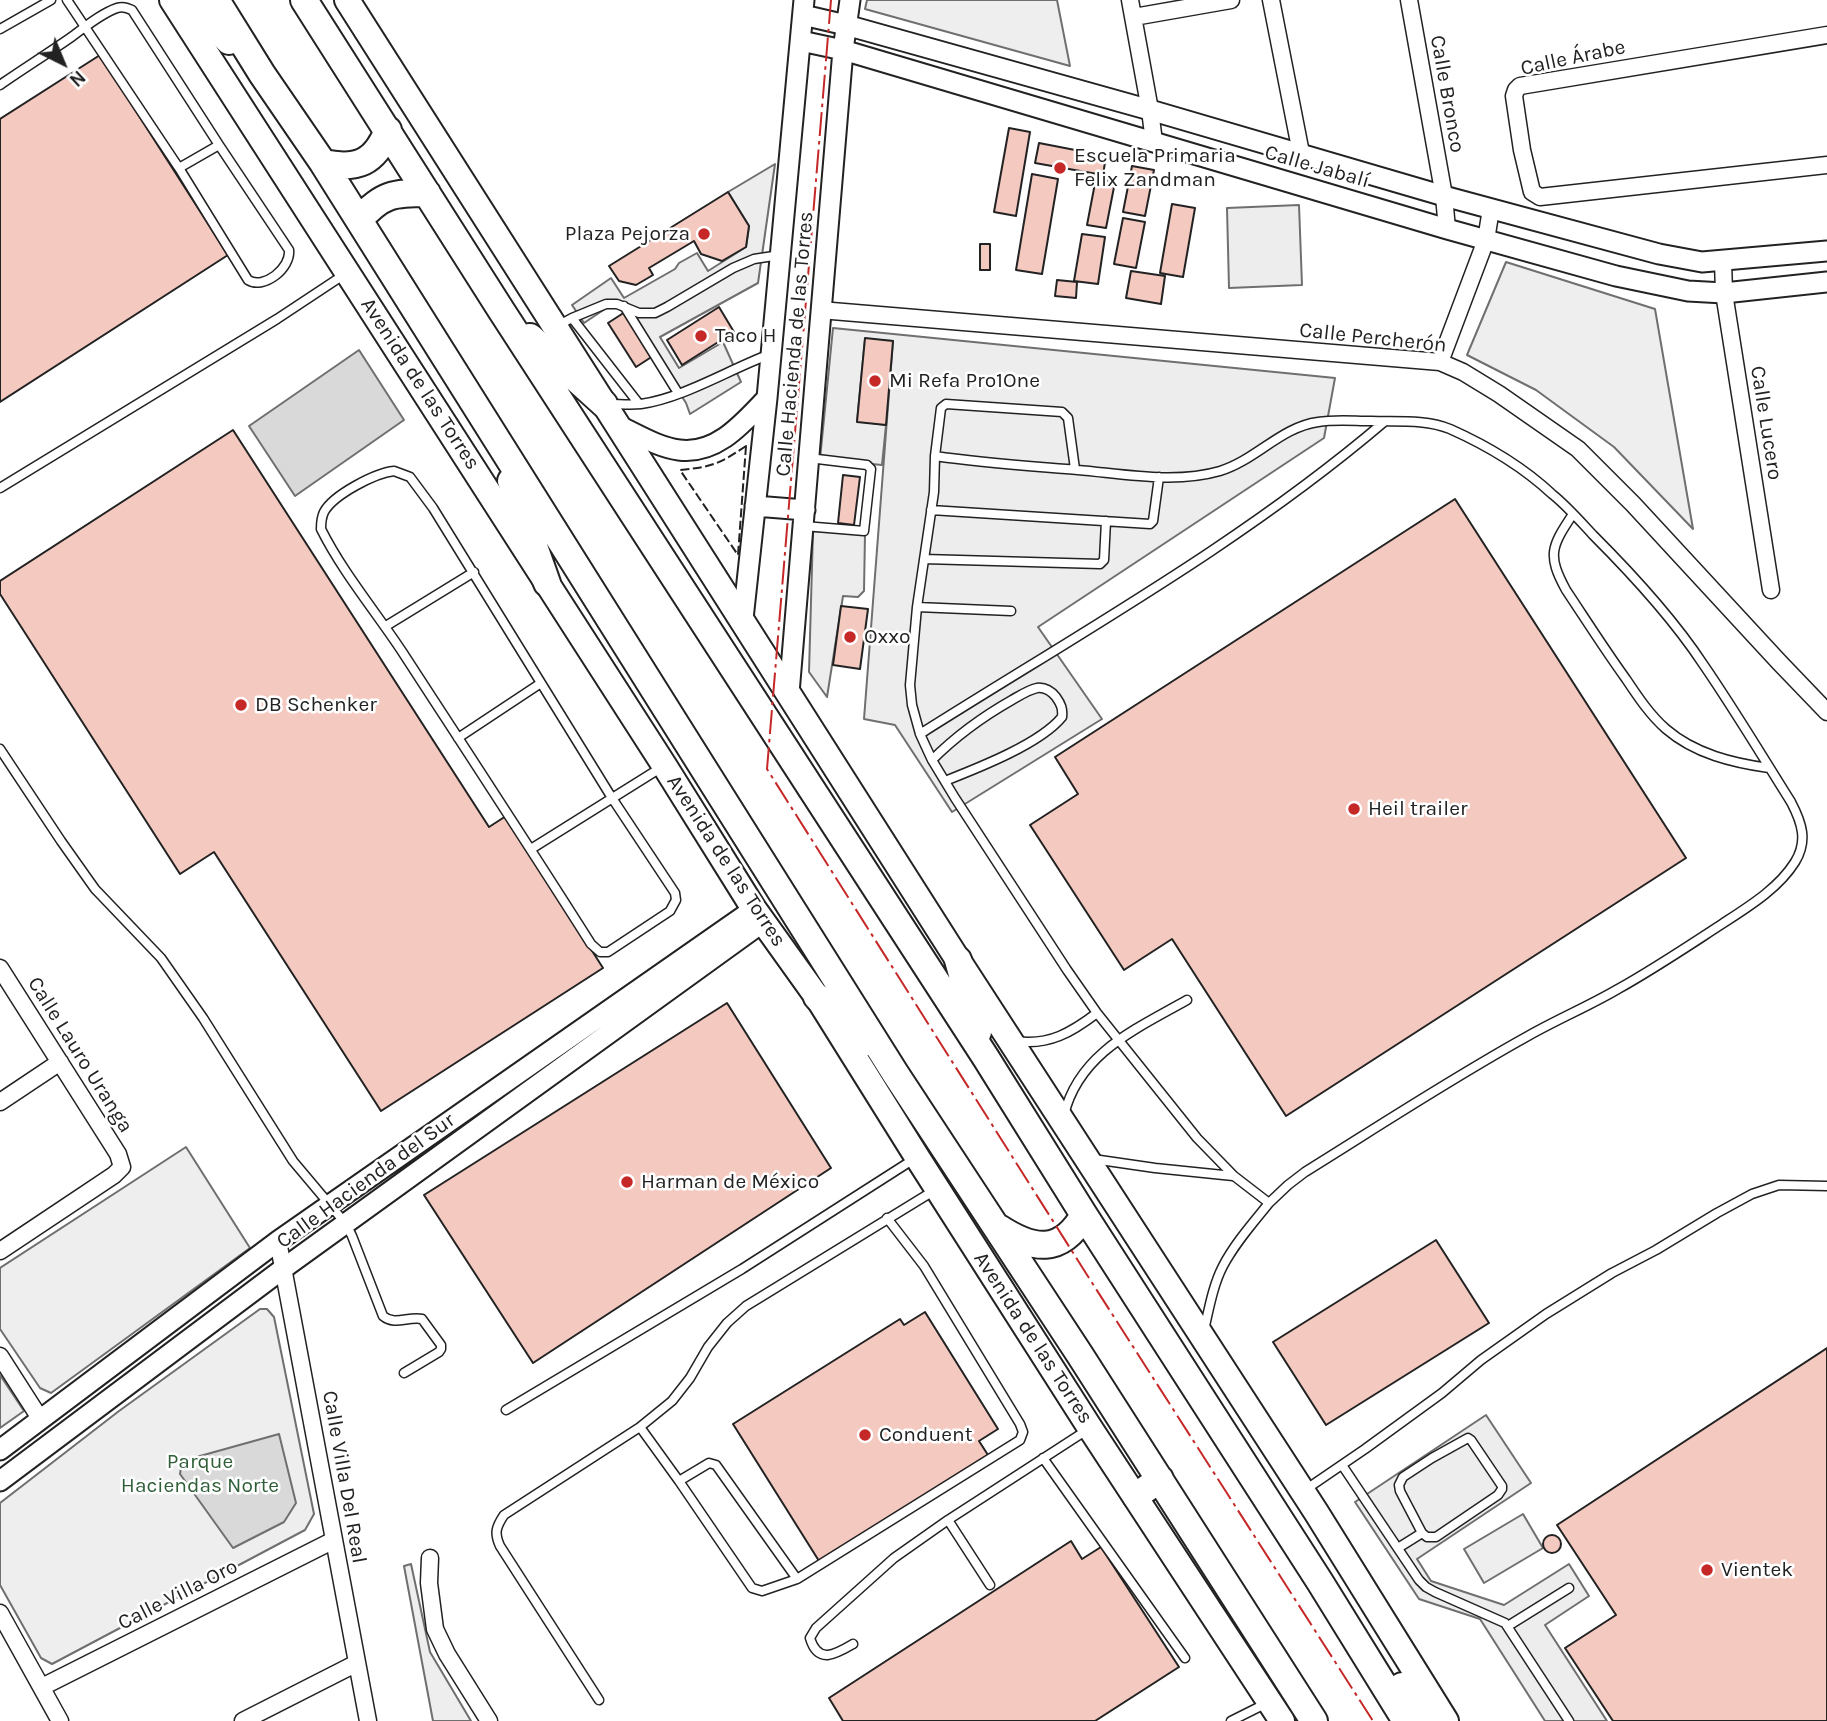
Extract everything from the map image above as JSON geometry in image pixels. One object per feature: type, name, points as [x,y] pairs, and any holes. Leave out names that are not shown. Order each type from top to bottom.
[{"type":"highway","points":[[188,0],[262,74]]},
{"type":"highway","name":"Avenida de las Torres","points":[[216,0],[494,433],[895,1073],[1080,1355],[1314,1721]]},
{"type":"highway","points":[[304,0],[501,310],[986,1058],[1406,1721]]},
{"type":"highway","points":[[323,163],[338,166],[359,164],[377,152],[388,130]]},
{"type":"highway","points":[[359,220],[385,197],[427,193]]},
{"type":"highway","points":[[501,310],[611,415]]},
{"type":"highway","points":[[494,433],[547,583]]},
{"type":"highway","points":[[958,960],[986,1058]]},
{"type":"highway","points":[[817,997],[895,1073]]},
{"type":"highway","points":[[994,1225],[1016,1239],[1042,1245],[1068,1236],[1084,1215]]},
{"type":"highway","points":[[1136,1496],[1160,1479]]},
{"type":"highway","points":[[1320,1582],[1428,1721]]},
{"type":"highway","points":[[1280,1669],[1303,1721]]},
{"type":"main road","name":"Avenida de las Torres","points":[[172,0],[664,765],[758,916],[817,997],[916,1157],[1275,1711]]},
{"type":"main road","points":[[347,0],[563,322],[611,415],[958,960],[1302,1491],[1446,1721]]},
{"type":"street","name":"Calle Hacienda de las Torres","points":[[789,693],[820,310],[843,50],[850,0]]},
{"type":"street","points":[[1130,0],[1154,142]]},
{"type":"street","points":[[1134,17],[1231,0]]},
{"type":"street","points":[[1270,0],[1301,153]]},
{"type":"street","name":"Calle Bronco","points":[[1409,0],[1444,196],[1447,229]]},
{"type":"street","name":"Calle Hacienda de las Torres","points":[[743,619],[767,398],[803,8]]},
{"type":"street","name":"Calle Jabalí","points":[[803,8],[846,25],[1444,196],[1659,254],[1703,262],[1827,251]]},
{"type":"street","name":"Calle Árabe","points":[[1827,35],[1520,86],[1514,96],[1532,192],[1540,197],[1827,165]]},
{"type":"street","name":"Calle Jabalí","points":[[801,41],[843,50],[1447,229],[1663,287],[1724,293],[1827,282]]},
{"type":"street","points":[[1440,362],[1486,240],[1491,209]]},
{"type":"street","name":"Calle Lucero","points":[[1723,261],[1724,293],[1771,590]]},
{"type":"street","name":"Calle Percherón","points":[[820,310],[1440,362],[1463,372],[1499,394],[1578,449],[1633,504],[1827,712]]},
{"type":"street","points":[[611,415],[658,444],[680,450],[700,449],[718,442],[739,428],[767,398]]},
{"type":"street","points":[[755,506],[804,518]]},
{"type":"street","name":"Calle Hacienda del Sur","points":[[0,1450],[278,1241],[758,916]]},
{"type":"street","name":"Calle Hacienda del Sur","points":[[0,1481],[758,916]]},
{"type":"street","name":"Calle Lauro Uranga","points":[[0,968],[118,1154],[122,1167],[0,1251]]},
{"type":"street","points":[[0,1102],[60,1062]]},
{"type":"street","name":"Calle Villa Del Real","points":[[278,1241],[368,1721]]},
{"type":"street","points":[[0,1356],[41,1420]]},
{"type":"street","name":"Calle Villa Oro","points":[[42,1687],[334,1540]]},
{"type":"street","points":[[430,1558],[429,1583],[435,1629],[447,1654],[489,1721]]},
{"type":"street","points":[[0,1613],[6,1639],[42,1687],[60,1721]]},
{"type":"street","points":[[243,1721],[357,1663]]},
{"type":"lane","points":[[0,29],[51,0]]},
{"type":"lane","points":[[0,85],[85,28],[120,7],[132,10],[289,250],[287,263],[280,271],[258,284],[248,280],[179,168],[85,28],[68,0]]},
{"type":"lane","points":[[179,168],[219,145]]},
{"type":"lane","points":[[639,404],[563,322],[607,304],[624,306],[639,313],[654,313],[733,268],[754,259],[780,255]]},
{"type":"lane","points":[[0,488],[277,319],[348,272]]},
{"type":"lane","points":[[624,306],[678,393]]},
{"type":"lane","points":[[611,415],[678,393],[771,354]]},
{"type":"lane","points":[[1075,470],[1068,418],[1062,412],[946,404],[941,408],[931,510],[917,607],[910,685],[912,705],[920,734],[932,760],[1026,908],[1097,1013],[1197,1138],[1234,1176],[1269,1203]]},
{"type":"lane","points":[[935,456],[1159,477],[1189,477],[1241,463],[1305,424],[1322,421],[1429,423],[1448,429],[1472,440],[1531,477],[1553,494],[1612,554],[1668,617],[1703,663],[1800,819],[1804,840],[1796,861],[1774,886],[1754,903],[1629,982],[1430,1094],[1288,1185],[1247,1230],[1223,1267],[1214,1289],[1202,1336]]},
{"type":"lane","points":[[920,734],[1192,565],[1334,464],[1384,422]]},
{"type":"lane","points":[[804,518],[864,531],[871,469],[867,464],[808,458]]},
{"type":"lane","points":[[394,471],[410,477],[433,508],[612,798],[668,881],[676,900],[670,911],[608,952],[600,953],[591,944],[386,626],[321,529],[321,521],[329,506],[370,477],[394,471]]},
{"type":"lane","points":[[931,510],[1150,524],[1153,521],[1159,477]]},
{"type":"lane","points":[[1573,514],[1552,558],[1558,576],[1640,700],[1661,724],[1685,743],[1718,758],[1769,768]]},
{"type":"lane","points":[[924,559],[1100,564],[1104,560],[1106,521]]},
{"type":"lane","points":[[386,626],[474,572]]},
{"type":"lane","points":[[917,607],[1010,611]]},
{"type":"lane","points":[[458,738],[541,683]]},
{"type":"lane","points":[[932,760],[970,725],[1037,688],[1045,688],[1060,702],[1062,717],[1047,731],[998,759],[945,781]]},
{"type":"lane","points":[[0,749],[95,889],[160,958],[203,1018],[293,1161],[346,1224],[383,1316],[392,1322],[422,1319],[441,1345],[439,1352],[404,1373]]},
{"type":"lane","points":[[531,849],[664,765]]},
{"type":"lane","points":[[1063,1122],[1074,1087],[1083,1072],[1096,1059],[1118,1040],[1187,1000]]},
{"type":"lane","points":[[1010,1039],[1027,1042],[1061,1037],[1097,1013]]},
{"type":"lane","points":[[506,1410],[742,1269],[916,1157]]},
{"type":"lane","points":[[1087,1158],[1234,1176]]},
{"type":"lane","points":[[1302,1491],[1442,1393],[1481,1360],[1546,1314],[1612,1273],[1752,1194],[1779,1185],[1827,1186]]},
{"type":"lane","points":[[599,1700],[500,1546],[495,1536],[496,1525],[504,1515],[640,1427],[672,1401],[690,1378],[708,1347],[727,1323],[746,1306],[937,1188]]},
{"type":"lane","points":[[640,1427],[752,1588],[762,1591],[797,1579],[1020,1440],[1023,1432],[1020,1424],[924,1266],[887,1218]]},
{"type":"lane","points":[[853,1644],[835,1654],[823,1655],[816,1651],[810,1638],[816,1628],[894,1558],[1090,1428]]},
{"type":"lane","points":[[1468,1438],[1502,1486],[1501,1492],[1436,1537],[1427,1538],[1422,1532],[1400,1491],[1400,1482],[1403,1477],[1432,1458],[1468,1438]]},
{"type":"lane","points":[[1043,1458],[1185,1658]]},
{"type":"lane","points":[[679,1481],[709,1464],[716,1465],[797,1579]]},
{"type":"lane","points":[[1342,1465],[1419,1580],[1426,1587],[1508,1626],[1569,1721]]},
{"type":"lane","points":[[948,1520],[990,1585]]},
{"type":"lane","points":[[1398,1548],[1422,1532]]},
{"type":"lane","points":[[1508,1626],[1569,1588]]},
{"type":"lane","points":[[1231,1721],[1275,1711]]},
{"type":"green space","points":[[867,0],[1057,0],[1070,66],[865,9]]},
{"type":"green space","points":[[1506,262],[1655,309],[1693,529],[1614,447],[1536,390],[1467,355]]},
{"type":"green space","points":[[186,1147],[250,1248],[51,1393],[40,1388],[0,1329],[0,1268]]},
{"type":"green space","name":"Parque Haciendas Norte","points":[[260,1309],[267,1309],[274,1317],[314,1514],[305,1530],[52,1664],[41,1658],[0,1585],[0,1503],[119,1411]]},
{"type":"green space","points":[[1523,1514],[1543,1548],[1484,1583],[1464,1549]]},
{"type":"green space","points":[[411,1564],[430,1652],[471,1721],[433,1721],[404,1566]]},
{"type":"shaded area","points":[[775,164],[758,283],[660,337],[679,368],[723,342],[741,382],[690,414],[686,403],[627,310],[611,305],[584,323],[572,305],[611,278],[624,298],[697,253],[708,271],[746,247],[749,226],[728,192]]},
{"type":"shaded area","points":[[1299,205],[1302,285],[1229,288],[1227,208]]},
{"type":"shaded area","points":[[833,328],[1335,378],[1324,438],[1038,627],[1102,719],[952,812],[895,725],[864,719],[893,341],[865,339],[857,421],[886,425],[882,465],[820,459]]},
{"type":"shaded area","points":[[359,350],[404,420],[295,496],[249,426]]},
{"type":"shaded area","points":[[813,531],[865,534],[864,591],[858,597],[843,596],[827,697],[809,672]]},
{"type":"shaded area","points":[[0,1375],[24,1411],[0,1428]]},
{"type":"shaded area","points":[[1486,1415],[1531,1483],[1417,1559],[1431,1581],[1504,1605],[1569,1564],[1589,1596],[1545,1625],[1607,1721],[1545,1721],[1480,1619],[1419,1599],[1355,1502]]},
{"type":"shaded area","points":[[279,1434],[296,1503],[284,1522],[233,1548],[180,1474],[182,1461]]},
{"type":"building","points":[[100,55],[228,255],[0,402],[0,119]]},
{"type":"building","points":[[1009,128],[1030,132],[1016,216],[994,212]]},
{"type":"building","points":[[1039,143],[1106,156],[1103,175],[1035,163]]},
{"type":"building","points":[[1132,166],[1154,170],[1145,216],[1123,212]]},
{"type":"building","points":[[1032,174],[1058,179],[1042,274],[1016,270]]},
{"type":"building","points":[[1096,178],[1115,182],[1106,228],[1087,225]]},
{"type":"building","name":"Plaza Pejorza","points":[[728,192],[749,226],[746,247],[722,261],[701,254],[694,241],[649,268],[653,275],[636,285],[619,281],[609,266]]},
{"type":"building","points":[[1172,204],[1195,208],[1183,277],[1160,273]]},
{"type":"building","points":[[1123,218],[1145,222],[1136,268],[1114,264]]},
{"type":"building","points":[[1082,234],[1105,237],[1098,284],[1074,281]]},
{"type":"building","points":[[980,244],[990,244],[990,270],[980,270]]},
{"type":"building","points":[[1131,271],[1165,276],[1161,304],[1126,298]]},
{"type":"building","points":[[1057,280],[1077,282],[1076,298],[1055,296]]},
{"type":"building","name":"Taco H","points":[[719,307],[734,332],[682,365],[667,340]]},
{"type":"building","points":[[625,312],[653,356],[636,367],[608,323]]},
{"type":"building","name":"Mi Refa Pro1One","points":[[865,338],[893,341],[886,425],[857,422]]},
{"type":"building","name":"DB Schenker","points":[[233,430],[489,827],[506,816],[603,968],[381,1111],[214,852],[180,874],[0,594],[0,581]]},
{"type":"building","points":[[843,475],[860,477],[854,525],[838,523]]},
{"type":"building","name":"Heil trailer","points":[[1455,499],[1686,858],[1286,1116],[1172,939],[1124,970],[1030,825],[1078,794],[1055,757]]},
{"type":"building","name":"Oxxo","points":[[841,606],[868,609],[860,669],[833,665]]},
{"type":"building","name":"Harman de México","points":[[727,1003],[831,1168],[533,1363],[424,1195]]},
{"type":"building","points":[[1436,1240],[1489,1323],[1326,1425],[1273,1342]]},
{"type":"building","name":"Conduent","points":[[925,1312],[998,1429],[979,1441],[988,1455],[819,1561],[733,1424],[900,1319],[904,1325]]},
{"type":"building","name":"Vientek","points":[[1827,1348],[1827,1721],[1613,1721],[1565,1648],[1616,1615],[1557,1525]]},
{"type":"building","points":[[1552,1535],[1558,1538],[1561,1544],[1558,1550],[1552,1553],[1546,1550],[1543,1544],[1546,1538]]},
{"type":"building","points":[[1071,1541],[1082,1559],[1101,1547],[1179,1667],[1095,1721],[843,1721],[829,1698]]},
{"type":"fence","points":[[746,446],[738,555],[680,470],[715,464],[746,446]]},
{"type":"power","points":[[831,0],[767,769],[1373,1721]]},
{"type":"place","name":"Escuela Primaria Felix Zandman","points":[[1060,168]]},
{"type":"place","name":"Plaza Pejorza","points":[[704,234]]},
{"type":"place","name":"Taco H","points":[[701,336]]},
{"type":"place","name":"Mi Refa Pro1One","points":[[875,381]]},
{"type":"place","name":"Oxxo","points":[[850,637]]},
{"type":"place","name":"DB Schenker","points":[[241,705]]},
{"type":"place","name":"Heil trailer","points":[[1354,809]]},
{"type":"place","name":"Harman de México","points":[[627,1182]]},
{"type":"place","name":"Conduent","points":[[865,1435]]},
{"type":"place","name":"Vientek","points":[[1707,1570]]}]
